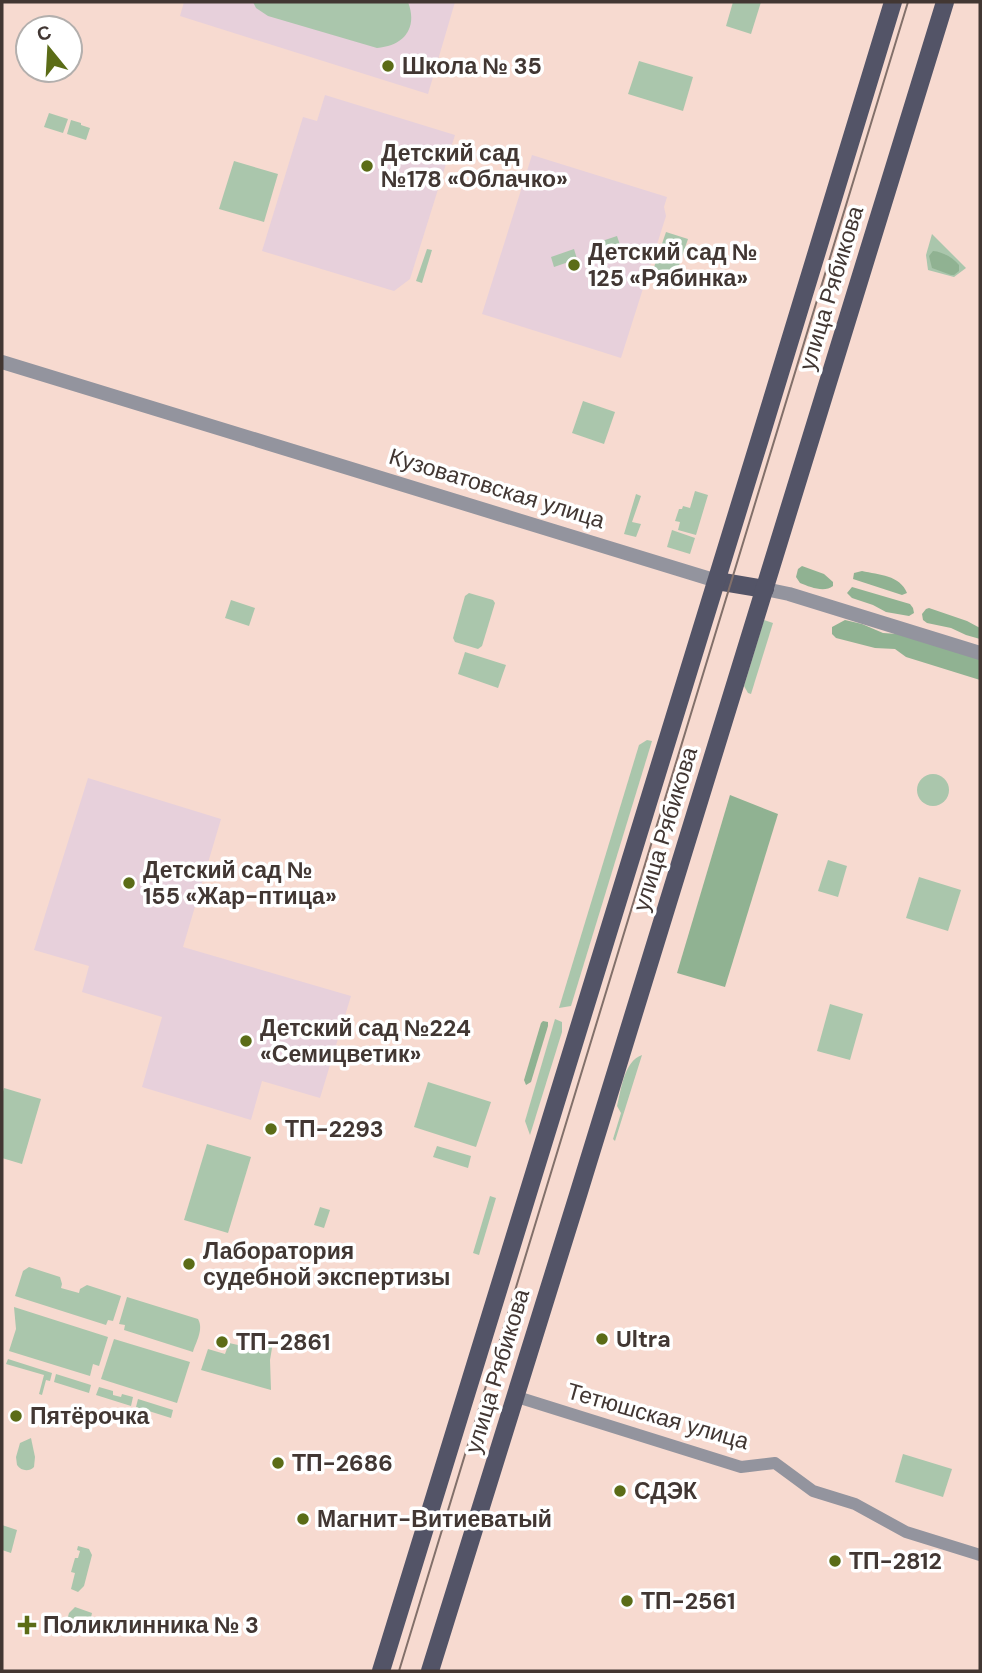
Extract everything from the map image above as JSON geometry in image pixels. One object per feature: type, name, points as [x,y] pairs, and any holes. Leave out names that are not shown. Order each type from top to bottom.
[{"type":"main road","name":"улица Рябикова","points":[[381,1671],[893,2]]},
{"type":"main road","name":"улица Рябикова","points":[[430,1671],[945,2]]},
{"type":"main road","name":"Кузоватовская улица","points":[[716,581],[765,589]]},
{"type":"street","name":"Кузоватовская улица","points":[[2,362],[716,581]]},
{"type":"street","name":"Кузоватовская улица","points":[[765,589],[980,653]]},
{"type":"street","name":"Тетюшская улица","points":[[514,1396],[741,1467],[775,1463],[813,1491],[855,1504],[906,1532],[980,1555]]},
{"type":"shaded area","name":"Школа № 35","points":[[184,2],[455,2],[428,94],[180,16]]},
{"type":"shaded area","name":"Детский сад №178 «Облачко»","points":[[325,95],[455,135],[410,279],[394,291],[262,251],[303,117],[317,121]]},
{"type":"shaded area","name":"Детский сад № 125 «Рябинка»","points":[[532,155],[667,197],[664,207],[666,216],[621,358],[482,314]]},
{"type":"shaded area","points":[[88,778],[221,819],[183,947],[351,996],[320,1098],[262,1081],[251,1120],[142,1087],[162,1017],[82,992],[89,966],[34,950]]},
{"type":"green space","points":[[253,2],[408,2],[411,20],[406,34],[395,44],[377,48],[268,16],[256,8]]},
{"type":"green space","points":[[733,2],[761,2],[751,34],[726,26]]},
{"type":"green space","points":[[639,61],[693,77],[683,111],[628,94]]},
{"type":"green space","points":[[49,113],[68,119],[63,133],[44,127]]},
{"type":"green space","points":[[71,120],[90,128],[86,140],[67,134]]},
{"type":"green space","points":[[234,161],[278,174],[264,222],[219,209]]},
{"type":"green space","points":[[666,232],[688,239],[672,286],[650,279]]},
{"type":"green space","points":[[932,234],[966,268],[954,277],[928,270],[926,255]]},
{"type":"green space","points":[[617,236],[620,245],[599,252],[596,243]]},
{"type":"green space","points":[[427,249],[432,250],[422,283],[416,281]]},
{"type":"green space","points":[[574,249],[577,259],[554,267],[551,257]]},
{"type":"green space","points":[[933,251],[953,260],[959,265],[959,271],[951,275],[932,268],[929,256]]},
{"type":"green space","points":[[583,401],[615,412],[604,444],[572,433]]},
{"type":"green space","points":[[695,491],[708,495],[696,535],[678,530],[680,522],[675,521],[679,509],[683,506],[690,508]]},
{"type":"green space","points":[[636,494],[641,496],[632,522],[641,524],[636,537],[624,534]]},
{"type":"green space","points":[[672,530],[695,538],[690,554],[667,547]]},
{"type":"green space","points":[[802,566],[824,574],[833,582],[833,586],[821,589],[800,583],[796,577]]},
{"type":"green space","points":[[862,571],[894,579],[907,593],[902,595],[853,579],[854,573]]},
{"type":"green space","points":[[852,587],[910,604],[914,613],[909,616],[886,612],[852,598],[847,593]]},
{"type":"green space","points":[[469,593],[495,603],[482,646],[478,649],[455,642],[453,638],[465,596]]},
{"type":"green space","points":[[231,600],[255,608],[249,626],[225,618]]},
{"type":"green space","points":[[929,608],[980,628],[980,639],[951,628],[927,623],[922,614]]},
{"type":"green space","points":[[764,620],[773,623],[751,694],[744,686]]},
{"type":"green space","points":[[845,620],[883,633],[912,635],[980,657],[980,680],[906,657],[895,649],[875,648],[836,638],[832,634],[832,627]]},
{"type":"green space","points":[[465,652],[506,665],[498,688],[458,674]]},
{"type":"green space","points":[[647,740],[652,741],[571,1006],[559,1008],[639,745]]},
{"type":"green space","points":[[933,774],[944,779],[949,790],[944,801],[933,806],[922,801],[917,790],[922,779]]},
{"type":"green space","points":[[730,795],[778,814],[725,987],[677,973]]},
{"type":"green space","points":[[828,860],[847,866],[838,897],[818,891]]},
{"type":"green space","points":[[919,877],[961,890],[948,931],[906,918]]},
{"type":"green space","points":[[830,1004],[863,1014],[850,1060],[817,1051]]},
{"type":"green space","points":[[555,1019],[562,1022],[562,1032],[530,1135],[525,1121]]},
{"type":"green space","points":[[543,1021],[548,1022],[548,1026],[531,1082],[526,1085],[524,1080]]},
{"type":"green space","points":[[642,1055],[615,1141],[613,1139],[621,1113],[617,1106],[624,1077],[631,1063]]},
{"type":"green space","points":[[428,1082],[491,1102],[476,1147],[414,1127]]},
{"type":"green space","points":[[4,1088],[41,1099],[22,1164],[2,1158]]},
{"type":"green space","points":[[207,1144],[251,1157],[228,1233],[184,1220]]},
{"type":"green space","points":[[437,1146],[471,1156],[468,1168],[433,1157]]},
{"type":"green space","points":[[490,1196],[496,1198],[479,1255],[473,1253]]},
{"type":"green space","points":[[320,1207],[330,1210],[324,1228],[314,1225]]},
{"type":"green space","points":[[29,1267],[60,1277],[61,1288],[79,1293],[80,1289],[87,1285],[121,1296],[113,1321],[108,1320],[106,1325],[15,1296],[23,1271]]},
{"type":"green space","points":[[127,1297],[198,1319],[200,1331],[193,1352],[124,1330],[125,1325],[119,1324]]},
{"type":"green space","points":[[14,1307],[108,1337],[99,1366],[93,1364],[90,1376],[9,1351],[16,1329]]},
{"type":"green space","points":[[242,1333],[273,1342],[270,1360],[271,1390],[201,1370],[208,1349],[225,1354],[229,1343],[238,1345]]},
{"type":"green space","points":[[114,1339],[190,1362],[177,1403],[101,1379]]},
{"type":"green space","points":[[8,1359],[52,1373],[50,1381],[46,1380],[42,1395],[39,1394],[44,1375],[6,1364]]},
{"type":"green space","points":[[56,1374],[91,1385],[89,1393],[54,1382]]},
{"type":"green space","points":[[99,1387],[113,1391],[113,1395],[133,1397],[131,1406],[96,1395]]},
{"type":"green space","points":[[138,1399],[173,1410],[171,1418],[136,1407]]},
{"type":"green space","points":[[31,1438],[34,1467],[30,1470],[21,1469],[17,1465],[16,1457],[20,1443]]},
{"type":"green space","points":[[903,1454],[952,1469],[943,1497],[895,1482]]},
{"type":"green space","points":[[2,1525],[17,1530],[11,1553],[2,1550]]},
{"type":"green space","points":[[78,1546],[89,1549],[92,1555],[84,1586],[78,1592],[71,1589],[75,1573],[71,1572],[80,1551],[77,1550]]},
{"type":"green space","points":[[75,1607],[92,1613],[89,1627],[82,1625],[81,1629],[66,1624],[69,1613]]},
{"type":"tram line","points":[[399,1671],[908,2]]},
{"type":"place","name":"Школа № 35","points":[[388,66]]},
{"type":"place","name":"Детский сад №178 «Облачко»","points":[[367,166]]},
{"type":"place","name":"Детский сад № 125 «Рябинка»","points":[[574,265]]},
{"type":"place","name":"Детский сад № 155 «Жар-птица»","points":[[129,883]]},
{"type":"place","name":"Детский сад №224 «Семицветик»","points":[[246,1041]]},
{"type":"place","name":"ТП-2293","points":[[271,1129]]},
{"type":"place","name":"Лаборатория судебной экспертизы","points":[[189,1264]]},
{"type":"place","name":"Ultra","points":[[602,1339]]},
{"type":"place","name":"ТП-2861","points":[[222,1342]]},
{"type":"place","name":"Пятёрочка","points":[[16,1416]]},
{"type":"place","name":"ТП-2686","points":[[278,1463]]},
{"type":"place","name":"СДЭК","points":[[620,1491]]},
{"type":"place","name":"Магнит-Витиеватый","points":[[303,1519]]},
{"type":"place","name":"ТП-2812","points":[[835,1561]]},
{"type":"place","name":"ТП-2561","points":[[627,1601]]},
{"type":"place","name":"Поликлинника № 3","points":[[27,1625]]}]
